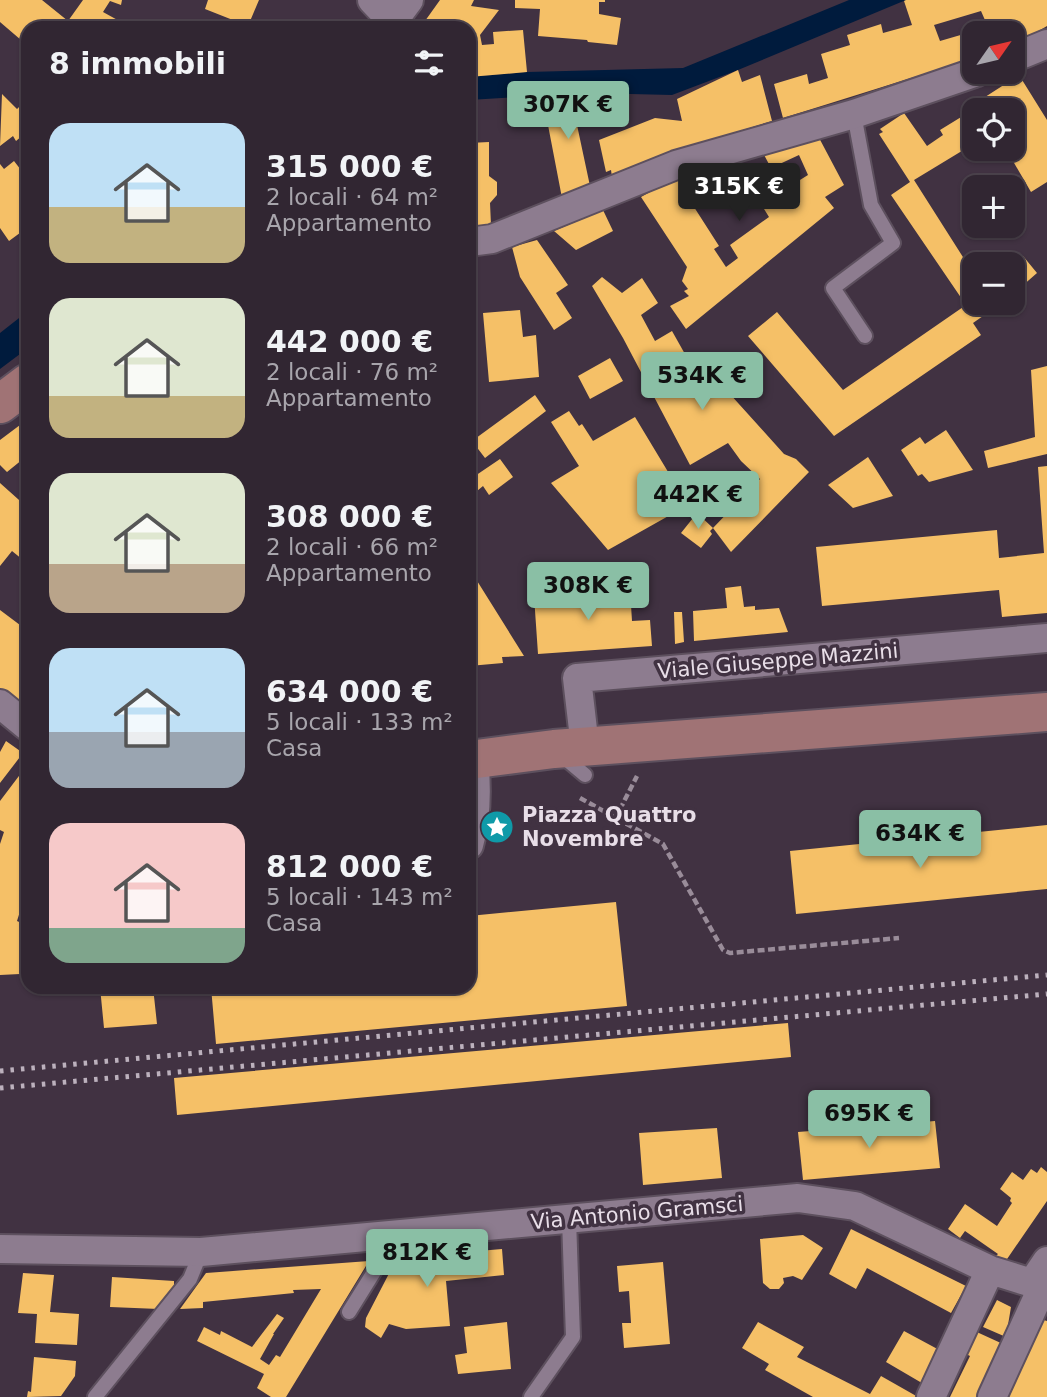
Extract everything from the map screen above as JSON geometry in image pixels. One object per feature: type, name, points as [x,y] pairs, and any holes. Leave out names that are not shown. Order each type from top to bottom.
[{"type":"street","points":[[372,0],[396,16]]},
{"type":"street","points":[[1026,53],[1047,44]]},
{"type":"street","points":[[476,241],[492,239],[676,165],[854,114],[962,77]]},
{"type":"street","points":[[0,404],[21,388]]},
{"type":"street","name":"Viale Giuseppe Mazzini","points":[[560,756],[577,678],[1047,638]]},
{"type":"street","points":[[0,704],[21,721]]},
{"type":"street","points":[[476,759],[560,756],[1047,712]]},
{"type":"street","name":"Via Antonio Gramsci","points":[[0,1250],[201,1252],[798,1198],[855,1206],[990,1270],[1042,1281]]},
{"type":"street","points":[[932,1397],[990,1270]]},
{"type":"street","points":[[992,1397],[1042,1281]]},
{"type":"lane","points":[[854,114],[871,205],[893,243],[833,288],[865,336]]},
{"type":"lane","points":[[531,1397],[573,1337],[569,1219]]},
{"type":"lane","points":[[349,1312],[398,1234]]},
{"type":"lane","points":[[95,1397],[190,1279],[201,1252]]},
{"type":"path","points":[[571,793],[663,844],[723,950],[730,953],[899,938]]},
{"type":"water","points":[[849,0],[906,0],[672,95],[588,93],[476,100],[476,76],[527,72],[683,68]]},
{"type":"water","points":[[21,316],[21,353],[0,369],[0,333]]},
{"type":"building","points":[[0,0],[42,0],[68,21],[21,21],[21,40],[0,22]]},
{"type":"building","points":[[83,0],[122,0],[121,5],[110,1],[103,12],[119,21],[68,21]]},
{"type":"building","points":[[208,0],[259,0],[250,21],[235,21],[205,9]]},
{"type":"building","points":[[440,0],[474,0],[471,6],[499,10],[480,35],[482,45],[494,44],[493,32],[523,30],[527,72],[476,76],[476,21],[425,21]]},
{"type":"building","points":[[515,0],[605,0],[599,2],[599,14],[621,18],[617,45],[538,36],[540,9],[515,8]]},
{"type":"building","points":[[906,0],[1047,0],[1047,26],[1026,38],[1026,21],[985,21],[981,11],[934,25],[940,41],[962,35],[962,62],[783,118],[774,84],[807,74],[809,84],[828,78],[821,54],[850,45],[847,35],[881,24],[883,33],[912,25],[904,1]]},
{"type":"building","points":[[738,70],[742,82],[760,75],[772,121],[688,147],[612,177],[611,170],[606,172],[599,140],[655,118],[682,121],[677,99]]},
{"type":"building","points":[[1005,84],[1025,84],[1047,120],[1047,182],[1031,192],[1025,182],[1025,175],[1021,175],[1013,161],[1025,161],[1025,98],[984,98]]},
{"type":"building","points":[[2,94],[17,109],[21,105],[21,137],[16,141],[13,136],[0,146]]},
{"type":"building","points":[[586,95],[592,121],[577,125],[590,186],[562,198],[543,99]]},
{"type":"building","points":[[904,113],[927,146],[943,135],[940,130],[962,116],[962,151],[914,180],[962,256],[962,299],[891,195],[910,182],[879,134],[883,132],[880,129]]},
{"type":"building","points":[[817,134],[844,185],[825,197],[834,208],[686,329],[670,306],[689,296],[684,291],[688,289],[682,281],[687,267],[641,197],[675,178],[720,164],[734,191],[694,207],[719,246],[714,249],[726,267],[738,258],[730,245],[769,217],[761,204],[808,175],[799,155],[771,168],[762,151]]},
{"type":"building","points":[[489,142],[489,176],[497,182],[497,195],[490,203],[491,225],[476,230],[476,143]]},
{"type":"building","points":[[14,161],[21,170],[21,232],[9,241],[0,228],[0,164],[4,169]]},
{"type":"building","points":[[603,210],[613,231],[576,250],[554,231]]},
{"type":"building","points":[[537,240],[568,285],[556,293],[572,318],[554,330],[520,277],[512,247]]},
{"type":"building","points":[[1025,258],[1037,273],[1025,284]]},
{"type":"building","points":[[602,277],[622,293],[642,278],[658,303],[641,315],[655,341],[672,331],[691,365],[696,363],[704,378],[713,373],[784,454],[796,459],[809,472],[731,552],[713,528],[760,479],[741,461],[728,443],[690,465],[623,338],[592,286]]},
{"type":"building","points":[[962,308],[962,315],[984,315],[973,323],[981,335],[834,436],[748,336],[777,312],[843,390]]},
{"type":"building","points":[[520,310],[523,337],[536,335],[539,377],[489,382],[483,313]]},
{"type":"building","points":[[610,358],[623,381],[590,399],[578,376]]},
{"type":"building","points":[[1047,366],[1047,454],[988,468],[984,451],[1035,437],[1031,370]]},
{"type":"building","points":[[535,395],[546,411],[485,458],[476,446],[476,438]]},
{"type":"building","points":[[569,411],[593,441],[635,417],[688,505],[608,550],[551,483],[579,466],[551,422]]},
{"type":"building","points":[[21,424],[21,461],[7,472],[0,465],[0,440]]},
{"type":"building","points":[[946,430],[973,470],[929,482],[922,474],[918,476],[901,450],[920,437],[925,444]]},
{"type":"building","points":[[868,457],[893,496],[853,508],[828,485]]},
{"type":"building","points":[[500,459],[513,477],[489,495],[483,486],[476,492],[476,475]]},
{"type":"building","points":[[1047,466],[1047,613],[1002,617],[999,590],[822,606],[816,547],[997,530],[999,558],[1044,553],[1038,467]]},
{"type":"building","points":[[0,483],[21,502],[21,558],[12,551],[0,566]]},
{"type":"building","points":[[697,513],[713,528],[710,531],[712,534],[701,548],[681,533]]},
{"type":"building","points":[[476,579],[524,656],[502,657],[503,663],[476,665]]},
{"type":"building","points":[[741,586],[744,607],[755,606],[755,610],[779,608],[788,632],[694,641],[693,611],[727,608],[725,588]]},
{"type":"building","points":[[630,589],[632,621],[650,620],[652,646],[538,654],[534,596]]},
{"type":"building","points":[[0,610],[21,626],[21,704],[0,688]]},
{"type":"building","points":[[674,612],[682,612],[684,642],[675,644]]},
{"type":"building","points":[[6,741],[21,752],[21,756],[0,783],[0,752]]},
{"type":"building","points":[[21,773],[21,908],[17,921],[21,923],[20,974],[0,975],[0,844],[4,832],[0,830],[0,801]]},
{"type":"building","points":[[1047,825],[1047,889],[796,914],[790,851]]},
{"type":"building","points":[[616,902],[627,1006],[216,1044],[212,994],[476,994],[476,915]]},
{"type":"building","points":[[101,994],[154,994],[157,1024],[104,1028]]},
{"type":"building","points":[[788,1023],[791,1057],[177,1115],[174,1078]]},
{"type":"building","points":[[935,1121],[940,1168],[803,1180],[798,1132]]},
{"type":"building","points":[[717,1128],[722,1178],[643,1185],[639,1133]]},
{"type":"building","points":[[1041,1167],[1047,1172],[1047,1201],[1005,1262],[965,1231],[960,1238],[948,1229],[965,1204],[997,1226],[1012,1203],[1011,1198],[1000,1189],[1012,1172],[1023,1180],[1031,1169],[1037,1173]]},
{"type":"building","points":[[851,1229],[966,1286],[951,1313],[867,1268],[856,1289],[829,1274]]},
{"type":"building","points":[[803,1235],[823,1248],[802,1280],[793,1276],[783,1278],[784,1283],[779,1289],[770,1289],[763,1283],[760,1239]]},
{"type":"building","points":[[502,1249],[504,1275],[446,1281],[450,1326],[406,1329],[389,1324],[381,1338],[365,1327],[366,1318],[397,1258]]},
{"type":"building","points":[[369,1261],[286,1397],[271,1397],[257,1388],[264,1374],[197,1341],[204,1327],[220,1335],[221,1331],[252,1347],[277,1314],[284,1318],[260,1359],[269,1365],[276,1355],[280,1357],[321,1289],[203,1302],[203,1308],[180,1309],[206,1273]]},
{"type":"building","points":[[663,1262],[670,1344],[624,1348],[622,1323],[631,1323],[629,1291],[619,1292],[617,1266]]},
{"type":"building","points":[[23,1273],[54,1275],[50,1312],[79,1314],[77,1345],[35,1343],[37,1314],[18,1313]]},
{"type":"building","points":[[112,1277],[174,1281],[174,1286],[159,1309],[110,1307]]},
{"type":"building","points":[[997,1300],[1011,1307],[1006,1337],[983,1327]]},
{"type":"building","points":[[1037,1318],[1047,1321],[1047,1397],[1007,1397],[1032,1340]]},
{"type":"building","points":[[507,1322],[511,1369],[458,1374],[455,1355],[467,1353],[464,1327]]},
{"type":"building","points":[[758,1322],[804,1347],[797,1357],[870,1394],[881,1376],[918,1397],[813,1397],[765,1370],[769,1364],[742,1348]]},
{"type":"building","points":[[968,1328],[1003,1344],[984,1397],[950,1397],[970,1356],[958,1350]]},
{"type":"building","points":[[904,1331],[943,1352],[927,1386],[886,1362]]},
{"type":"building","points":[[34,1357],[76,1361],[75,1376],[61,1396],[27,1397],[28,1391],[31,1392]]},
{"type":"railway","points":[[0,1071],[1047,975]]},
{"type":"railway","points":[[0,1088],[1047,994]]},
{"type":"place","name":"Piazza Quattro Novembre","points":[[497,827]]}]
